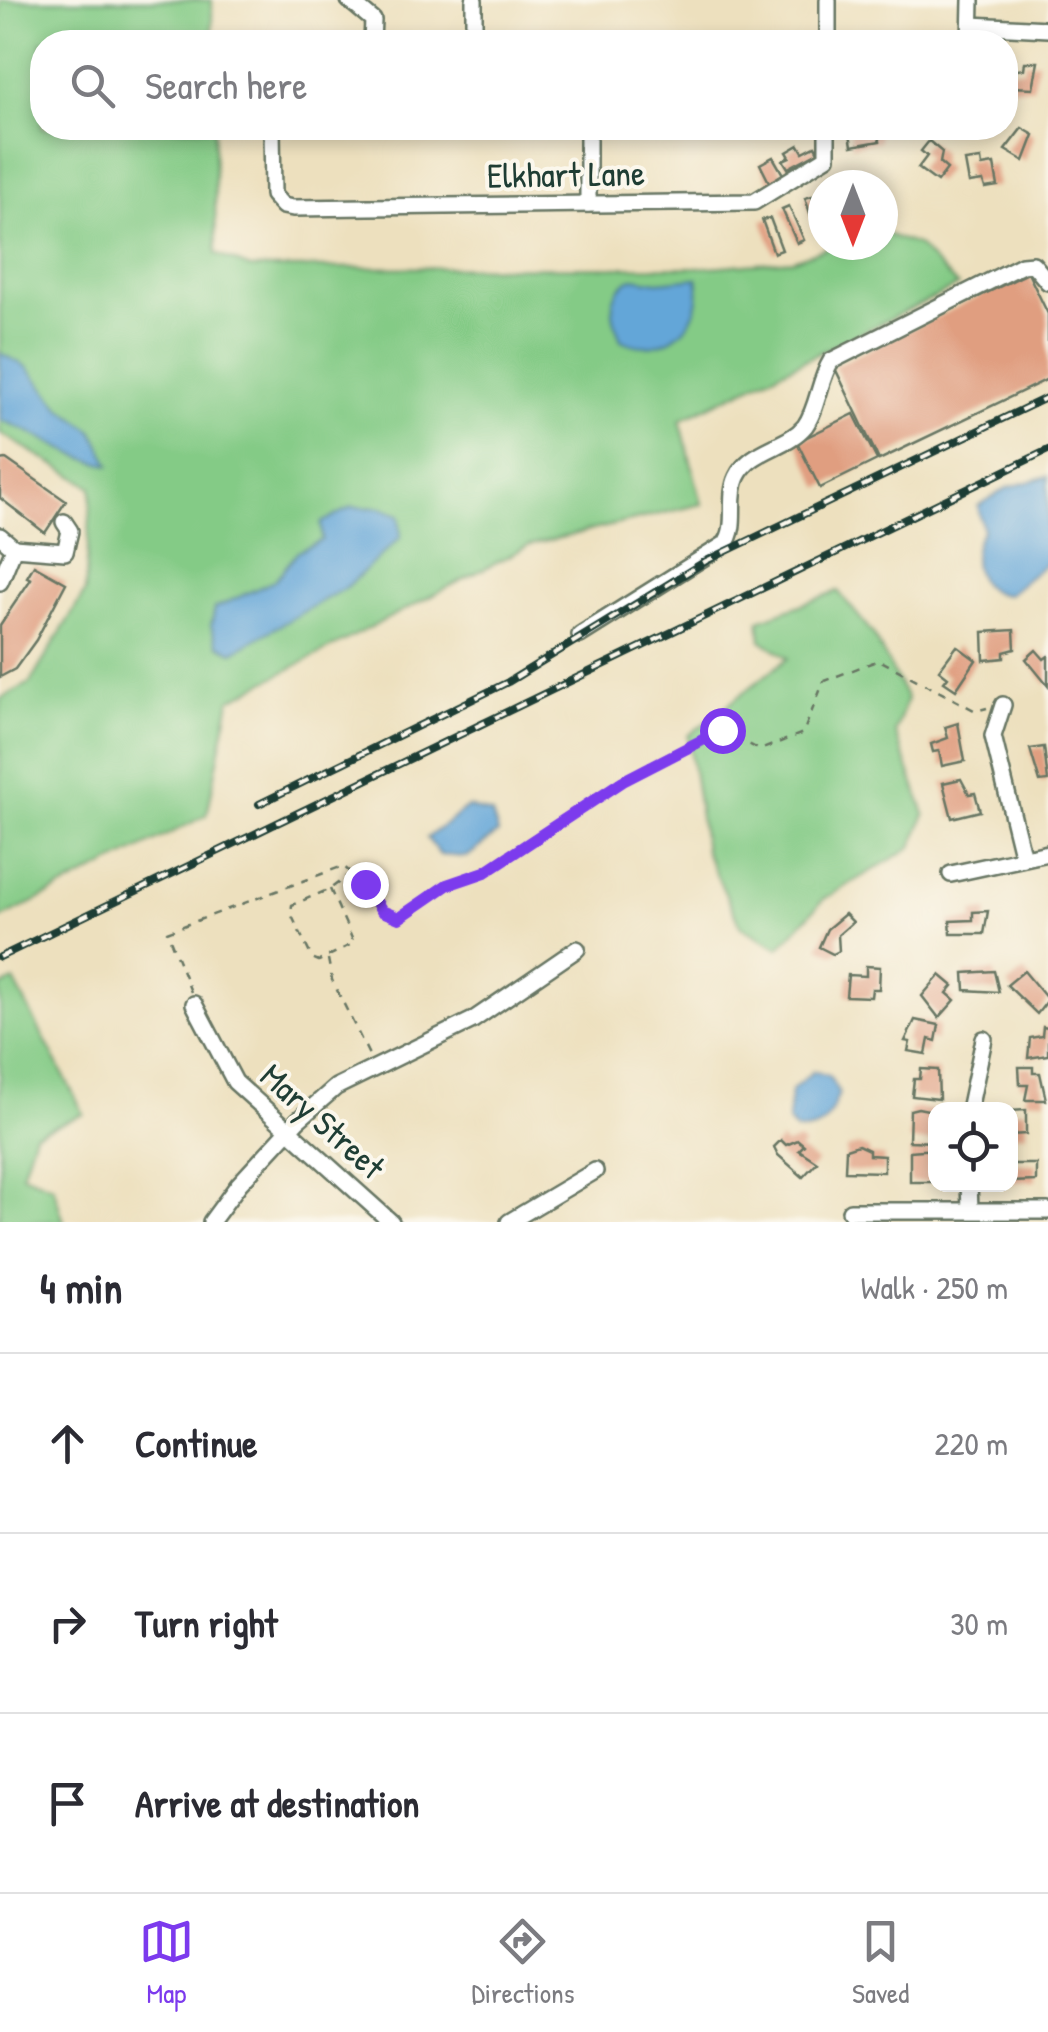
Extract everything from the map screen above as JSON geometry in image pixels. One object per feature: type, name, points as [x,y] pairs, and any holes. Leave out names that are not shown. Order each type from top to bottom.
[{"type":"street","points":[[349,0],[372,20],[372,30]]},
{"type":"street","points":[[474,0],[474,30]]},
{"type":"street","points":[[828,0],[828,30]]},
{"type":"street","points":[[970,0],[970,30]]},
{"type":"street","points":[[970,25],[1048,29]]},
{"type":"street","name":"Elkhart Lane","points":[[272,140],[273,195],[283,206],[293,208],[754,202],[827,157],[827,140]]},
{"type":"street","points":[[588,140],[588,204]]},
{"type":"street","points":[[580,635],[725,544],[730,537],[733,488],[739,473],[755,457],[805,425],[832,361],[1022,265],[1033,264],[1048,282]]},
{"type":"street","points":[[0,536],[14,548],[65,552],[70,530],[64,522]]},
{"type":"street","points":[[0,582],[14,548]]},
{"type":"street","points":[[1004,705],[993,736],[1023,858]]},
{"type":"street","points":[[951,874],[1048,852]]},
{"type":"street","points":[[211,1222],[287,1132],[336,1086],[473,1020],[577,949]]},
{"type":"street","name":"Mary Street","points":[[194,1004],[235,1082],[391,1222]]},
{"type":"street","points":[[971,1102],[984,1038]]},
{"type":"street","points":[[509,1222],[596,1170]]},
{"type":"street","points":[[969,1192],[970,1209]]},
{"type":"street","points":[[850,1211],[1048,1211]]},
{"type":"path","points":[[194,1004],[167,932],[343,866],[365,884],[382,911],[399,918],[447,885],[485,872],[623,781],[722,730],[760,750],[803,733],[824,680],[879,660],[976,711],[1004,705]]},
{"type":"path","points":[[330,889],[354,943],[328,959],[312,958],[290,914],[292,905],[330,889],[352,873]]},
{"type":"path","points":[[328,959],[332,980],[374,1066]]},
{"type":"green space","points":[[0,0],[212,0],[212,30],[30,30],[30,140],[214,140],[216,254],[250,268],[711,267],[793,260],[808,255],[808,260],[898,260],[898,238],[917,245],[958,286],[680,420],[702,504],[530,545],[230,700],[207,815],[0,919],[0,699],[30,683],[85,592],[92,487],[0,433]]},
{"type":"green space","points":[[838,591],[873,634],[907,699],[895,732],[925,814],[912,847],[824,899],[779,948],[741,927],[705,851],[688,736],[788,658],[761,640],[759,620]]},
{"type":"green space","points":[[14,981],[84,1114],[35,1133],[22,1174],[53,1186],[64,1222],[0,1222],[0,987]]},
{"type":"water","points":[[633,278],[658,282],[697,278],[695,310],[679,334],[652,346],[621,340],[614,298]]},
{"type":"water","points":[[0,353],[27,367],[61,408],[93,431],[110,465],[81,457],[0,420]]},
{"type":"water","points":[[1048,476],[1048,562],[1007,595],[996,592],[980,580],[976,571],[975,550],[983,530],[978,506],[1007,488]]},
{"type":"water","points":[[352,507],[381,508],[399,515],[401,537],[348,586],[233,652],[218,645],[211,626],[215,608],[274,581],[298,552],[322,540],[321,523]]},
{"type":"water","points":[[468,807],[492,814],[498,833],[467,857],[440,855],[427,838]]},
{"type":"water","points":[[813,1071],[829,1076],[839,1093],[825,1122],[806,1131],[796,1130],[788,1121],[791,1091]]},
{"type":"building","points":[[1025,62],[1038,62],[1033,88],[1018,87],[1018,70],[1024,69]]},
{"type":"building","points":[[1022,128],[1034,135],[1024,161],[1005,150],[1013,140],[1018,140]]},
{"type":"building","points":[[851,140],[880,140],[880,141],[852,146]]},
{"type":"building","points":[[929,141],[942,152],[940,163],[947,169],[937,182],[918,168],[927,156],[921,151]]},
{"type":"building","points":[[799,145],[803,152],[815,146],[818,152],[788,168],[783,160],[790,157],[787,152]]},
{"type":"building","points":[[773,157],[784,176],[770,184],[760,164]]},
{"type":"building","points":[[981,159],[982,166],[994,164],[998,186],[985,188],[983,181],[969,183],[965,161]]},
{"type":"building","points":[[789,206],[804,240],[797,243],[782,209]]},
{"type":"building","points":[[770,218],[782,250],[774,253],[762,220]]},
{"type":"building","points":[[1028,273],[1048,314],[1048,379],[879,460],[834,366]]},
{"type":"building","points":[[854,414],[877,460],[820,488],[797,442]]},
{"type":"building","points":[[6,459],[66,501],[45,533],[0,498],[0,460]]},
{"type":"building","points":[[34,565],[66,583],[36,640],[15,669],[0,677],[0,625],[31,579],[27,577]]},
{"type":"building","points":[[1014,630],[1015,649],[1004,652],[1004,658],[984,660],[983,632]]},
{"type":"building","points":[[957,646],[976,660],[956,690],[944,682],[948,677],[939,670]]},
{"type":"building","points":[[1036,650],[1044,659],[1048,656],[1048,686],[1026,659]]},
{"type":"building","points":[[958,723],[965,761],[942,766],[939,751],[933,752],[931,744],[948,738],[945,727]]},
{"type":"building","points":[[1044,747],[1048,781],[1040,782],[1030,749]]},
{"type":"building","points":[[961,779],[969,794],[975,793],[980,811],[952,818],[943,783]]},
{"type":"building","points":[[988,911],[984,934],[951,934],[950,921],[973,920],[973,912]]},
{"type":"building","points":[[845,914],[853,922],[838,935],[839,951],[833,954],[819,947],[827,929]]},
{"type":"building","points":[[866,966],[880,967],[879,989],[872,989],[871,997],[846,996],[848,975],[866,976]]},
{"type":"building","points":[[994,971],[999,992],[965,990],[964,973]]},
{"type":"building","points":[[1024,971],[1048,1000],[1037,1014],[1007,985]]},
{"type":"building","points":[[940,975],[953,986],[947,993],[955,1000],[939,1018],[922,996]]},
{"type":"building","points":[[915,1020],[939,1025],[936,1041],[929,1039],[926,1054],[908,1051],[910,1042],[905,1041]]},
{"type":"building","points":[[1043,1027],[1048,1028],[1048,1055],[1028,1058],[1030,1038],[1042,1036]]},
{"type":"building","points":[[1019,1067],[1033,1067],[1033,1073],[1040,1073],[1046,1100],[1025,1100],[1028,1085],[1020,1085]]},
{"type":"building","points":[[921,1069],[938,1070],[939,1099],[912,1096],[914,1079],[920,1079]]},
{"type":"building","points":[[910,1110],[928,1110],[928,1142],[909,1141]]},
{"type":"building","points":[[1018,1110],[1026,1110],[1026,1134],[1018,1134]]},
{"type":"building","points":[[781,1140],[786,1145],[798,1140],[804,1145],[799,1150],[817,1162],[803,1177],[778,1155],[774,1147]]},
{"type":"building","points":[[858,1145],[869,1150],[869,1155],[884,1156],[884,1172],[845,1171],[846,1149]]},
{"type":"building","points":[[928,1150],[928,1182],[910,1182],[910,1151]]},
{"type":"building","points":[[1018,1164],[1036,1164],[1036,1181],[1018,1182]]},
{"type":"railway","points":[[259,804],[508,682],[706,561],[1048,397]]},
{"type":"railway","points":[[0,957],[1048,450]]},
{"type":"route","points":[[365,884],[382,911],[399,918],[422,906],[447,885],[485,872],[623,781],[722,730]]}]
